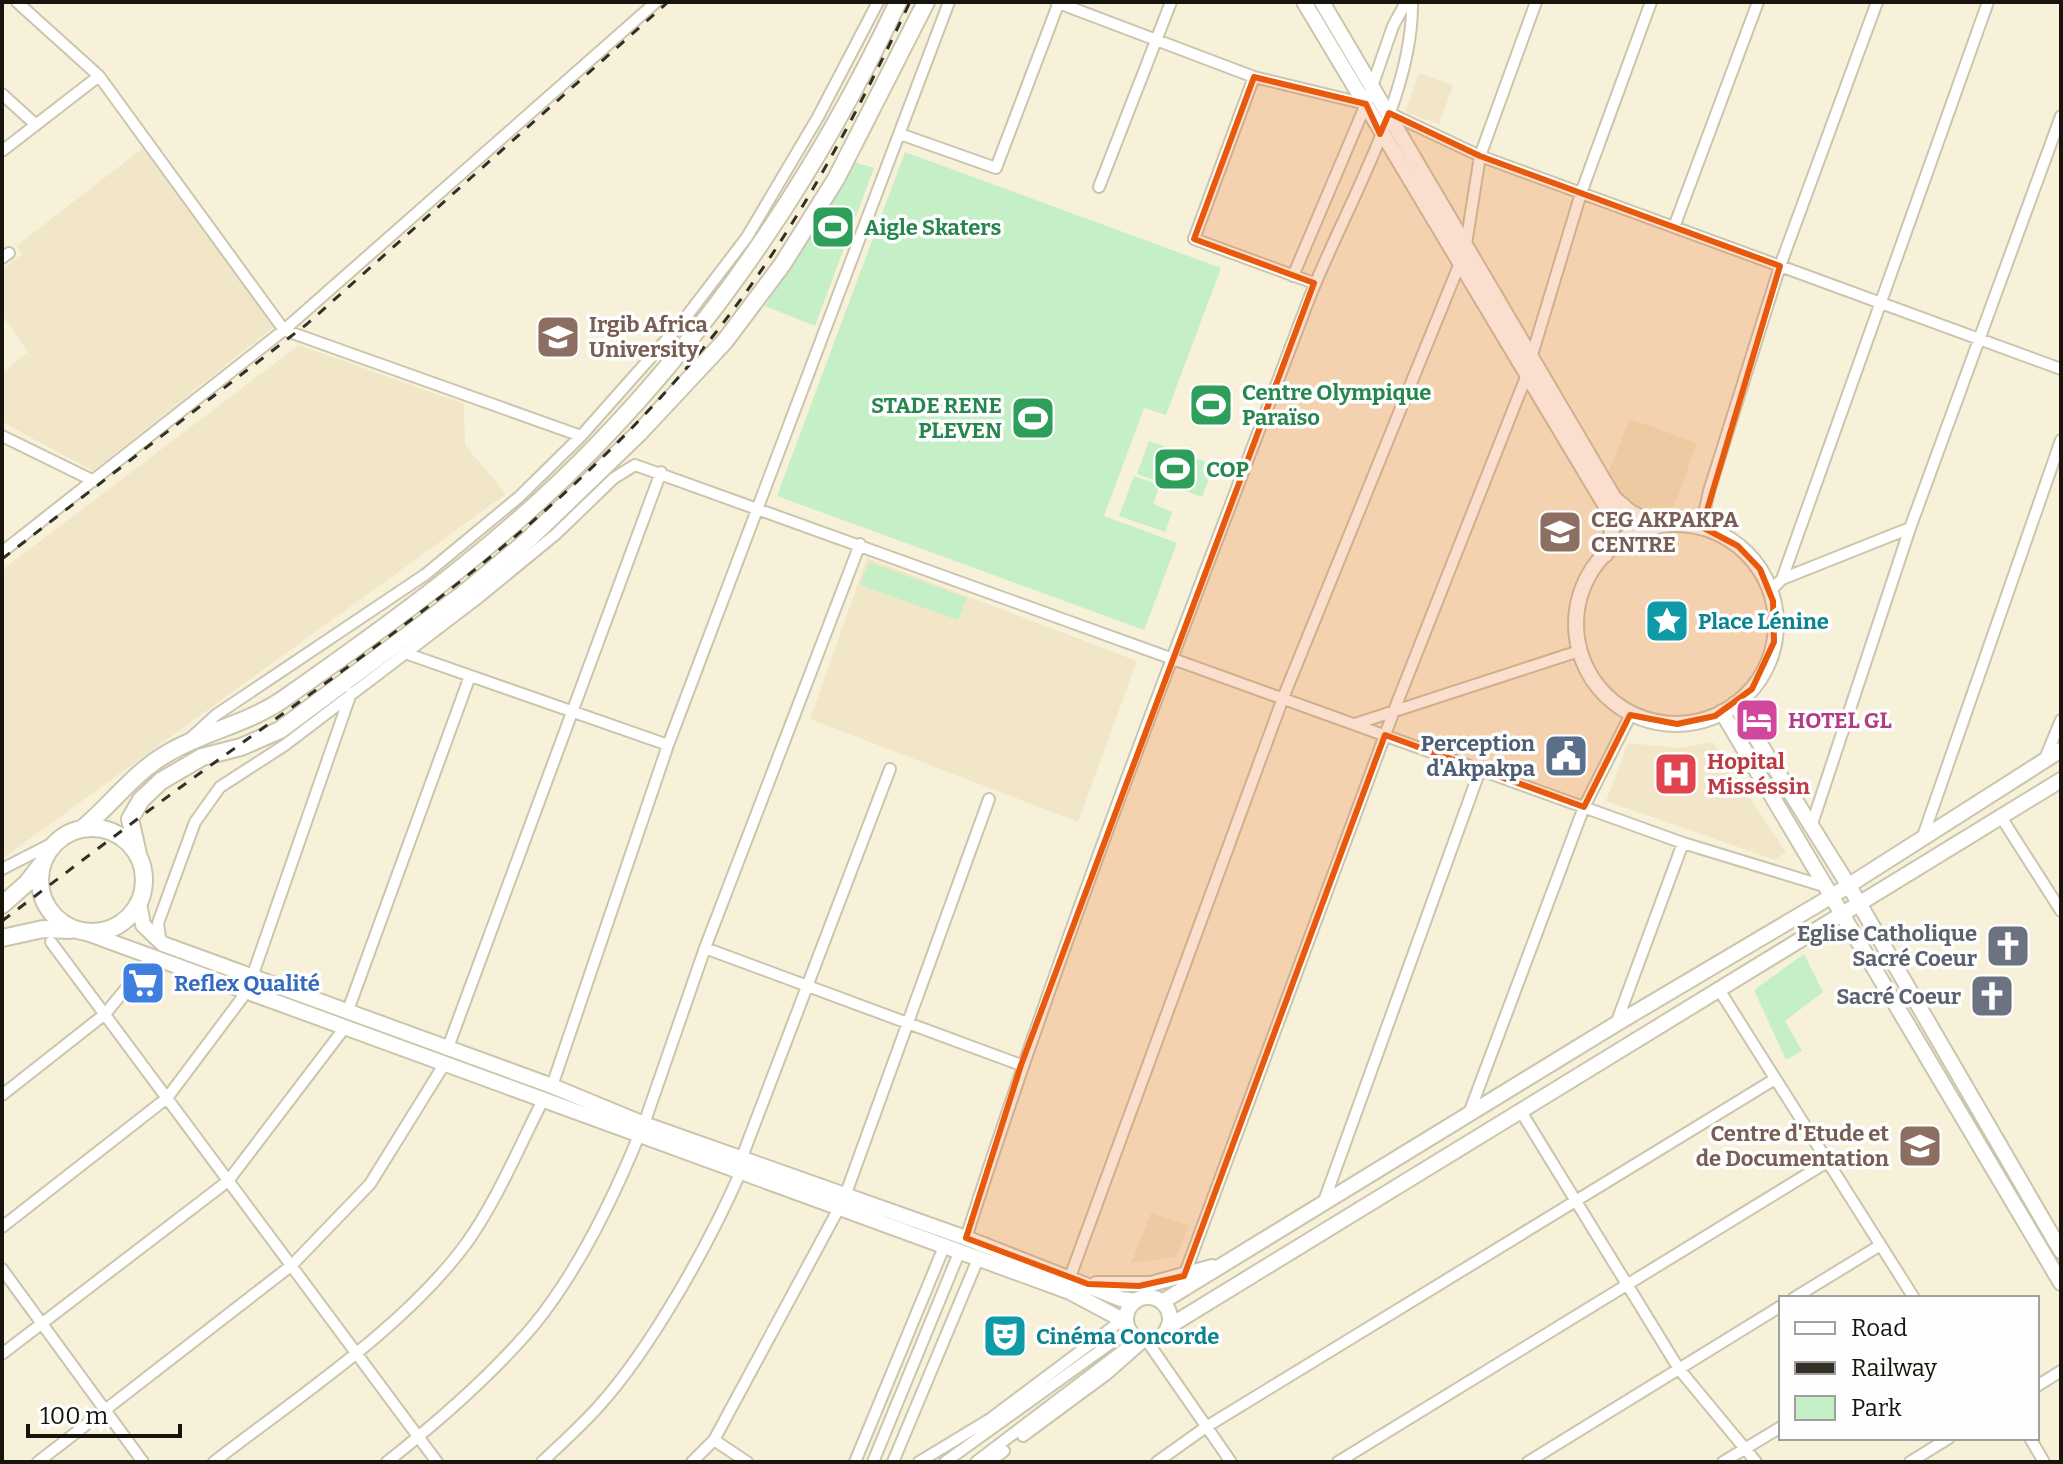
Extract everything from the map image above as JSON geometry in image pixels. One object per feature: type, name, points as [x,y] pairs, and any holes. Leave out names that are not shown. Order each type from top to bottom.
[{"type":"highway","points":[[2,905],[27,883],[59,840],[82,829],[139,774],[182,745],[251,718],[326,668],[464,565],[535,505],[596,446],[651,386],[749,262],[832,128],[898,2]]},
{"type":"highway","points":[[2,938],[43,929],[80,931],[115,927],[139,903],[144,882],[130,819],[149,790],[190,763],[280,730],[450,603],[577,495],[692,379],[753,306],[836,179],[926,2]]},
{"type":"highway","points":[[82,829],[114,832],[138,854]]},
{"type":"highway","points":[[44,861],[40,879],[45,903],[57,919],[80,931]]},
{"type":"main road","points":[[1304,2],[1366,104],[1380,134],[1610,513],[1612,535],[1605,555]]},
{"type":"main road","points":[[1322,2],[1614,498],[1630,512],[1659,526]]},
{"type":"main road","points":[[1659,526],[1701,528],[1724,537],[1744,551],[1760,569],[1770,591],[1776,622],[1772,652],[1758,680],[1735,704],[1722,712],[1677,724],[1649,721],[1631,714],[1598,688],[1579,651],[1575,621],[1578,601],[1590,573],[1605,555],[1632,535],[1659,526]]},
{"type":"main road","points":[[1735,704],[1849,886],[1858,907],[2061,1251]]},
{"type":"main road","points":[[1722,712],[2061,1283]]},
{"type":"main road","points":[[1162,1302],[1830,892],[1849,886],[1921,842],[2061,750]]},
{"type":"main road","points":[[446,1056],[543,1100],[642,1128],[842,1202],[959,1253],[1080,1296],[1134,1333],[1160,1337],[1168,1327],[2061,780]]},
{"type":"main road","points":[[139,903],[143,925],[163,944],[250,984],[446,1056],[552,1086],[642,1128]]},
{"type":"main road","points":[[80,931],[152,957],[250,984]]},
{"type":"main road","points":[[842,1202],[966,1238],[1121,1299],[1136,1301],[1149,1297],[1162,1302],[1169,1314],[1168,1327]]},
{"type":"main road","points":[[1088,1284],[1139,1286],[1184,1276],[1249,1250]]},
{"type":"main road","points":[[1134,1333],[1127,1313],[1136,1301]]},
{"type":"street","points":[[17,2],[99,76],[284,330],[581,436]]},
{"type":"street","points":[[2,552],[284,330],[656,2]]},
{"type":"street","points":[[182,745],[216,715],[314,653],[450,555],[519,497],[581,436],[683,321],[747,237],[818,117],[878,2]]},
{"type":"street","points":[[552,1086],[668,745],[949,2]]},
{"type":"street","points":[[900,134],[996,168],[1057,2],[1254,77],[1366,104]]},
{"type":"street","points":[[1099,187],[1171,2]]},
{"type":"street","points":[[1293,276],[1366,104],[1393,26],[1406,2]]},
{"type":"street","points":[[966,1238],[1021,1065],[1314,283],[1389,113],[1413,33],[1412,2]]},
{"type":"street","points":[[1466,244],[1480,156],[1536,2]]},
{"type":"street","points":[[1532,355],[1581,193],[1651,2]]},
{"type":"street","points":[[1674,227],[1758,2]]},
{"type":"street","points":[[1701,528],[1709,491],[1780,266],[1877,2]]},
{"type":"street","points":[[1782,579],[1988,2]]},
{"type":"street","points":[[2,151],[99,76]]},
{"type":"street","points":[[1254,77],[1194,239],[1314,283]]},
{"type":"street","points":[[2,94],[36,125]]},
{"type":"street","points":[[1389,113],[1480,156],[2061,369]]},
{"type":"street","points":[[1811,827],[1910,528],[2061,116]]},
{"type":"street","points":[[1070,1277],[1283,698],[1460,263]]},
{"type":"street","points":[[1184,1276],[1395,708],[1526,377]]},
{"type":"street","points":[[2,436],[94,481]]},
{"type":"street","points":[[1921,842],[2061,440]]},
{"type":"street","points":[[163,944],[156,929],[195,822],[209,799],[233,777],[285,745],[527,558],[614,478],[635,465],[646,466],[1683,843],[1830,892]]},
{"type":"street","points":[[38,1462],[107,1412],[292,1265],[370,1184],[446,1056],[661,472]]},
{"type":"street","points":[[1770,591],[1782,579],[1910,528]]},
{"type":"street","points":[[387,1462],[496,1365],[544,1311],[620,1182],[705,948],[860,544]]},
{"type":"street","points":[[1355,724],[1395,708],[1579,651]]},
{"type":"street","points":[[314,653],[326,668]]},
{"type":"street","points":[[405,653],[668,745]]},
{"type":"street","points":[[2,1354],[228,1181],[347,1020],[470,676]]},
{"type":"street","points":[[2,1227],[167,1098],[250,984],[351,693]]},
{"type":"street","points":[[1468,1116],[1584,807],[1631,714]]},
{"type":"street","points":[[2044,761],[2061,720]]},
{"type":"street","points":[[542,1462],[599,1407],[633,1364],[712,1229],[741,1164],[890,769]]},
{"type":"street","points":[[1322,1206],[1480,770]]},
{"type":"street","points":[[692,1462],[714,1440],[842,1202],[989,799]]},
{"type":"street","points":[[2001,817],[2059,905]]},
{"type":"street","points":[[2,869],[59,840]]},
{"type":"street","points":[[1616,1024],[1683,843]]},
{"type":"street","points":[[51,942],[437,1462]]},
{"type":"street","points":[[705,948],[1021,1065]]},
{"type":"street","points":[[2,1095],[105,1014],[152,957]]},
{"type":"street","points":[[1718,988],[1913,1296]]},
{"type":"street","points":[[1157,1462],[1206,1427],[1775,1079]]},
{"type":"street","points":[[214,1462],[356,1352],[435,1280],[469,1239],[543,1100]]},
{"type":"street","points":[[1520,1110],[1679,1369],[1748,1448],[1756,1462]]},
{"type":"street","points":[[1338,1462],[1827,1162]]},
{"type":"street","points":[[1797,1296],[1879,1246]]},
{"type":"street","points":[[855,1462],[944,1247]]},
{"type":"street","points":[[873,1462],[959,1253]]},
{"type":"street","points":[[893,1462],[978,1259]]},
{"type":"street","points":[[2,1269],[143,1462]]},
{"type":"street","points":[[1528,1462],[1779,1307]]},
{"type":"street","points":[[1134,1333],[1231,1462]]},
{"type":"street","points":[[919,1462],[1134,1333]]},
{"type":"street","points":[[945,1462],[1134,1333]]},
{"type":"street","points":[[976,1462],[1134,1333]]},
{"type":"street","points":[[989,1462],[1107,1374],[1134,1333]]},
{"type":"street","points":[[2039,1385],[2061,1371]]},
{"type":"street","points":[[1723,1462],[1779,1428]]},
{"type":"street","points":[[714,1440],[747,1462]]},
{"type":"street","points":[[1915,1461],[1946,1440]]},
{"type":"street","points":[[2031,1440],[2044,1462]]},
{"type":"highlighted area","points":[[1254,77],[1366,104],[1380,134],[1389,113],[1480,156],[1780,266],[1702,527],[1738,546],[1760,569],[1773,601],[1774,642],[1752,689],[1715,716],[1677,724],[1630,715],[1584,807],[1385,735],[1184,1276],[1139,1286],[1088,1284],[966,1238],[1021,1065],[1314,283],[1194,239]]},
{"type":"shaded area","points":[[1419,73],[1453,85],[1439,124],[1405,112]]},
{"type":"shaded area","points":[[143,148],[281,321],[93,471],[2,422],[2,373],[28,352],[2,315],[2,269],[22,254],[16,246]]},
{"type":"shaded area","points":[[299,345],[464,404],[465,445],[506,494],[2,859],[2,570]]},
{"type":"shaded area","points":[[1630,419],[1697,443],[1674,507],[1637,508],[1625,503],[1607,475]]},
{"type":"shaded area","points":[[867,558],[1137,661],[1078,822],[810,719]]},
{"type":"shaded area","name":"Hopital Misséssin","points":[[1713,742],[1786,852],[1775,860],[1606,801],[1628,743],[1680,748]]},
{"type":"shaded area","points":[[1151,1213],[1189,1225],[1176,1257],[1131,1263]]},
{"type":"green space","points":[[905,152],[1221,268],[1166,415],[1144,408],[1104,516],[1177,543],[1144,630],[777,496]]},
{"type":"green space","name":"Aigle Skaters","points":[[855,162],[874,168],[815,326],[765,306]]},
{"type":"green space","name":"COP","points":[[1149,441],[1214,465],[1202,497],[1137,474]]},
{"type":"green space","points":[[1134,476],[1160,485],[1153,504],[1172,512],[1165,532],[1119,516]]},
{"type":"green space","points":[[869,562],[967,598],[958,620],[860,585]]},
{"type":"green space","points":[[1804,954],[1823,992],[1785,1021],[1802,1051],[1786,1060],[1754,990]]},
{"type":"railway","points":[[2,559],[307,324],[668,2]]},
{"type":"railway","points":[[2,921],[427,608],[549,507],[607,453],[662,396],[713,336],[770,257],[821,175],[910,2]]},
{"type":"place","name":"Aigle Skaters","points":[[833,227]]},
{"type":"place","name":"Irgib Africa University","points":[[558,337]]},
{"type":"place","name":"Centre Olympique Paraïso","points":[[1211,405]]},
{"type":"place","name":"STADE RENE PLEVEN","points":[[1033,418]]},
{"type":"place","name":"COP","points":[[1175,469]]},
{"type":"place","name":"CEG AKPAKPA CENTRE","points":[[1560,532]]},
{"type":"place","name":"Place Lénine","points":[[1667,621]]},
{"type":"place","name":"HOTEL GL","points":[[1757,720]]},
{"type":"place","name":"Perception d'Akpakpa","points":[[1566,756]]},
{"type":"place","name":"Hopital Misséssin","points":[[1676,774]]},
{"type":"place","name":"Eglise Catholique Sacré Coeur","points":[[2008,946]]},
{"type":"place","name":"Reflex Qualité","points":[[143,983]]},
{"type":"place","name":"Sacré Coeur","points":[[1992,996]]},
{"type":"place","name":"Centre d'Etude et de Documentation","points":[[1920,1146]]},
{"type":"place","name":"Cinéma Concorde","points":[[1005,1336]]}]
